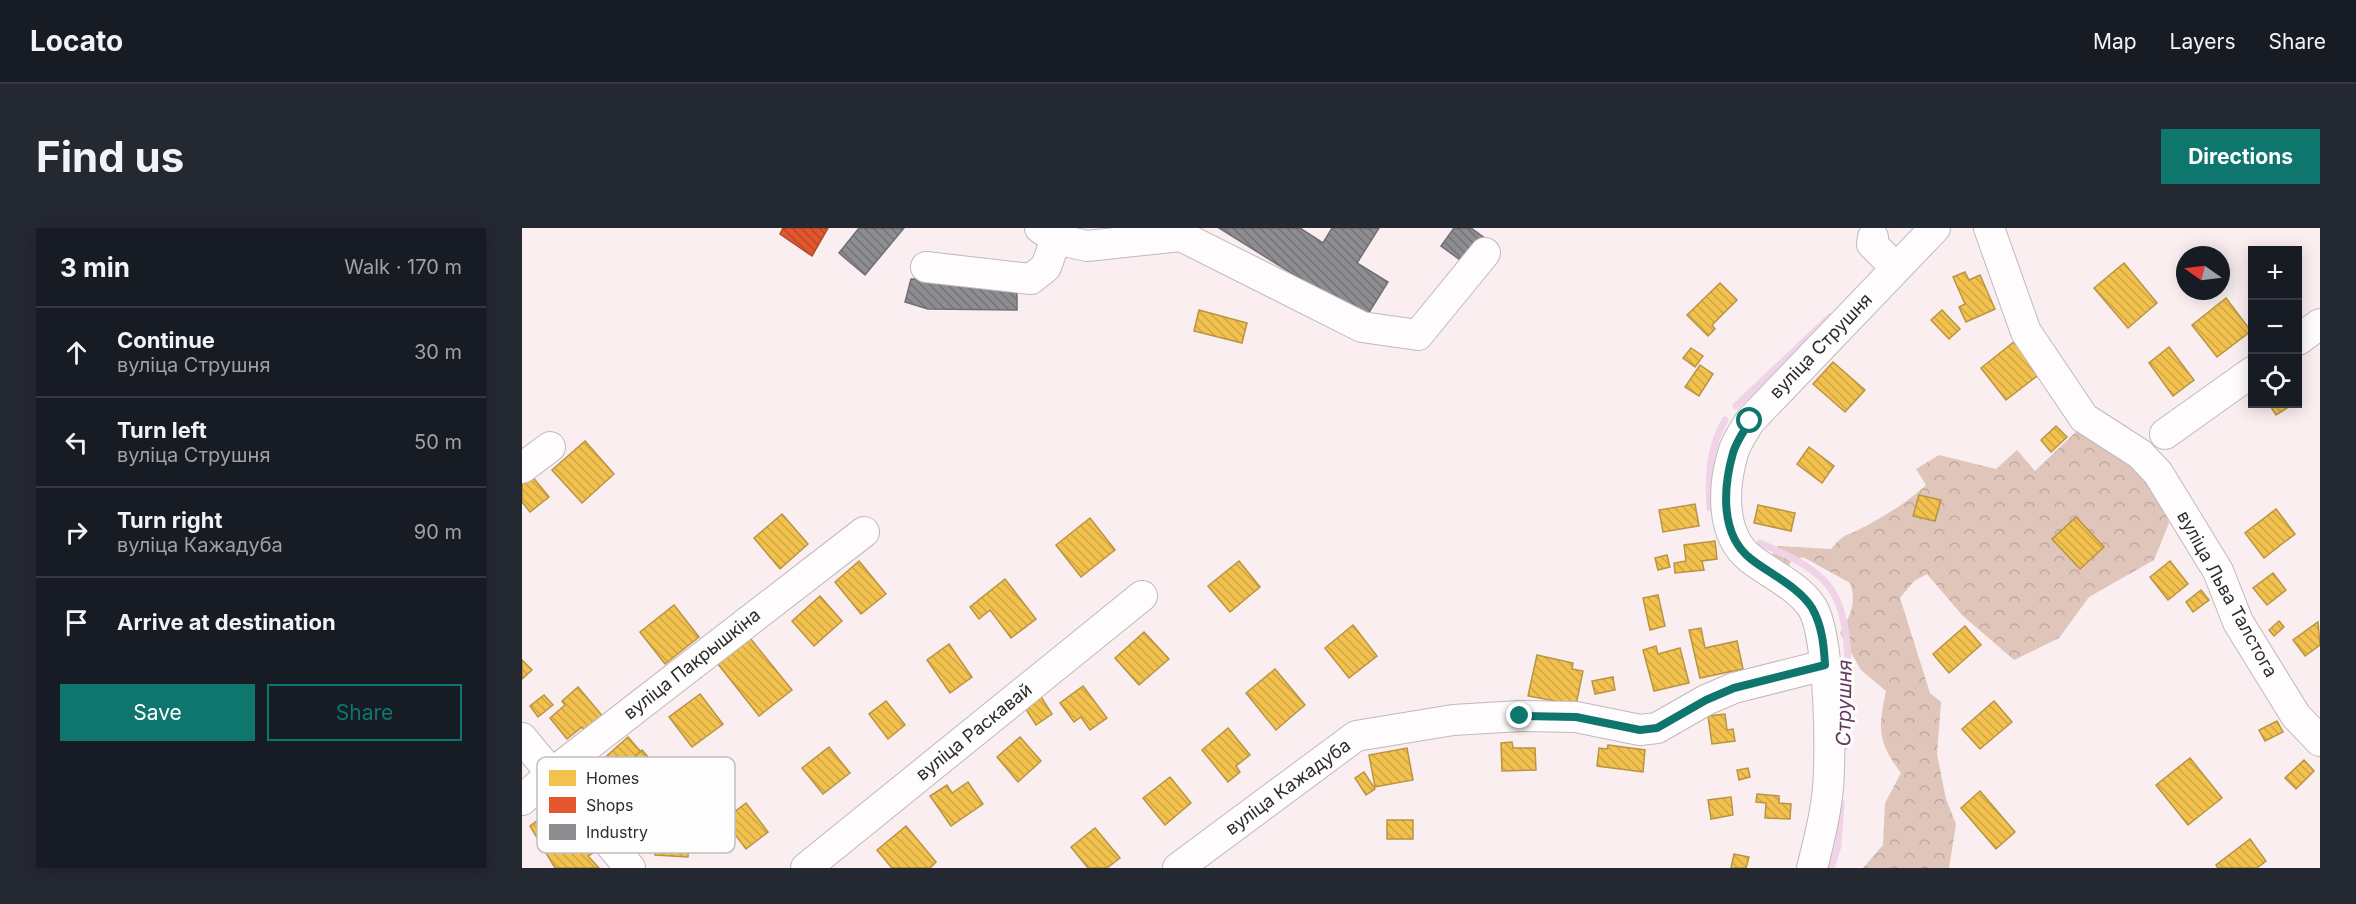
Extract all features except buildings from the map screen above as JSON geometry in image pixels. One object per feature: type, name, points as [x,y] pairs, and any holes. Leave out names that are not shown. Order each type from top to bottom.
[{"type":"street","name":"вуліца Струшня","points":[[1812,868],[1828,794],[1828,706],[1823,637],[1812,607],[1791,588],[1749,557],[1730,531],[1726,513],[1733,451],[1750,421],[1935,228]]},
{"type":"street","name":"вуліца Льва Талстога","points":[[1989,228],[2026,332],[2084,418],[2140,454],[2158,473],[2218,571],[2238,622],[2295,716],[2320,741]]},
{"type":"street","points":[[926,267],[1031,279],[1046,267],[1048,234],[1087,246],[1181,236],[1362,327],[1418,335],[1485,253]]},
{"type":"street","points":[[1873,237],[1872,244],[1896,268]]},
{"type":"street","points":[[2302,337],[2320,324]]},
{"type":"street","points":[[2165,434],[2248,376]]},
{"type":"street","points":[[522,468],[550,447]]},
{"type":"street","name":"вуліца Пакрышкіна","points":[[573,757],[864,532]]},
{"type":"street","name":"вуліца Раскавай","points":[[806,868],[1142,596]]},
{"type":"street","name":"вуліца Кажадуба","points":[[1182,867],[1356,736],[1453,720],[1520,716],[1576,717],[1640,730],[1657,728],[1706,700],[1734,688],[1825,665]]},
{"type":"street","points":[[522,738],[537,757]]},
{"type":"street","name":"вуліца Пакрышкіна","points":[[522,800],[537,787]]},
{"type":"street","points":[[617,853],[630,868]]},
{"type":"green space","points":[[2083,425],[2156,483],[2169,523],[2154,560],[2089,597],[2059,638],[2014,660],[1962,615],[1927,574],[1914,581],[1900,598],[1930,693],[1941,702],[1937,754],[1946,799],[1956,824],[1949,868],[1863,868],[1883,845],[1885,803],[1901,773],[1887,752],[1882,734],[1881,725],[1886,691],[1861,670],[1840,633],[1853,603],[1850,583],[1803,557],[1791,561],[1789,566],[1781,565],[1770,558],[1778,546],[1831,549],[1843,537],[1888,514],[1926,485],[1916,469],[1939,455],[1996,469],[2017,450],[2035,471]]},
{"type":"waterway","name":"Струшня","points":[[1736,406],[1830,317]]},
{"type":"waterway","name":"Струшня","points":[[1710,508],[1711,462],[1716,441],[1725,420]]},
{"type":"waterway","name":"Струшня","points":[[1760,543],[1812,571],[1827,584],[1837,599],[1847,640],[1848,685],[1844,747]]},
{"type":"waterway","name":"Струшня","points":[[1831,868],[1838,846],[1841,803]]},
{"type":"route","points":[[1520,716],[1576,717],[1640,730],[1657,728],[1706,700],[1734,688],[1825,665],[1823,637],[1812,607],[1791,588],[1749,557],[1730,531],[1726,513],[1733,451],[1750,421]]}]
